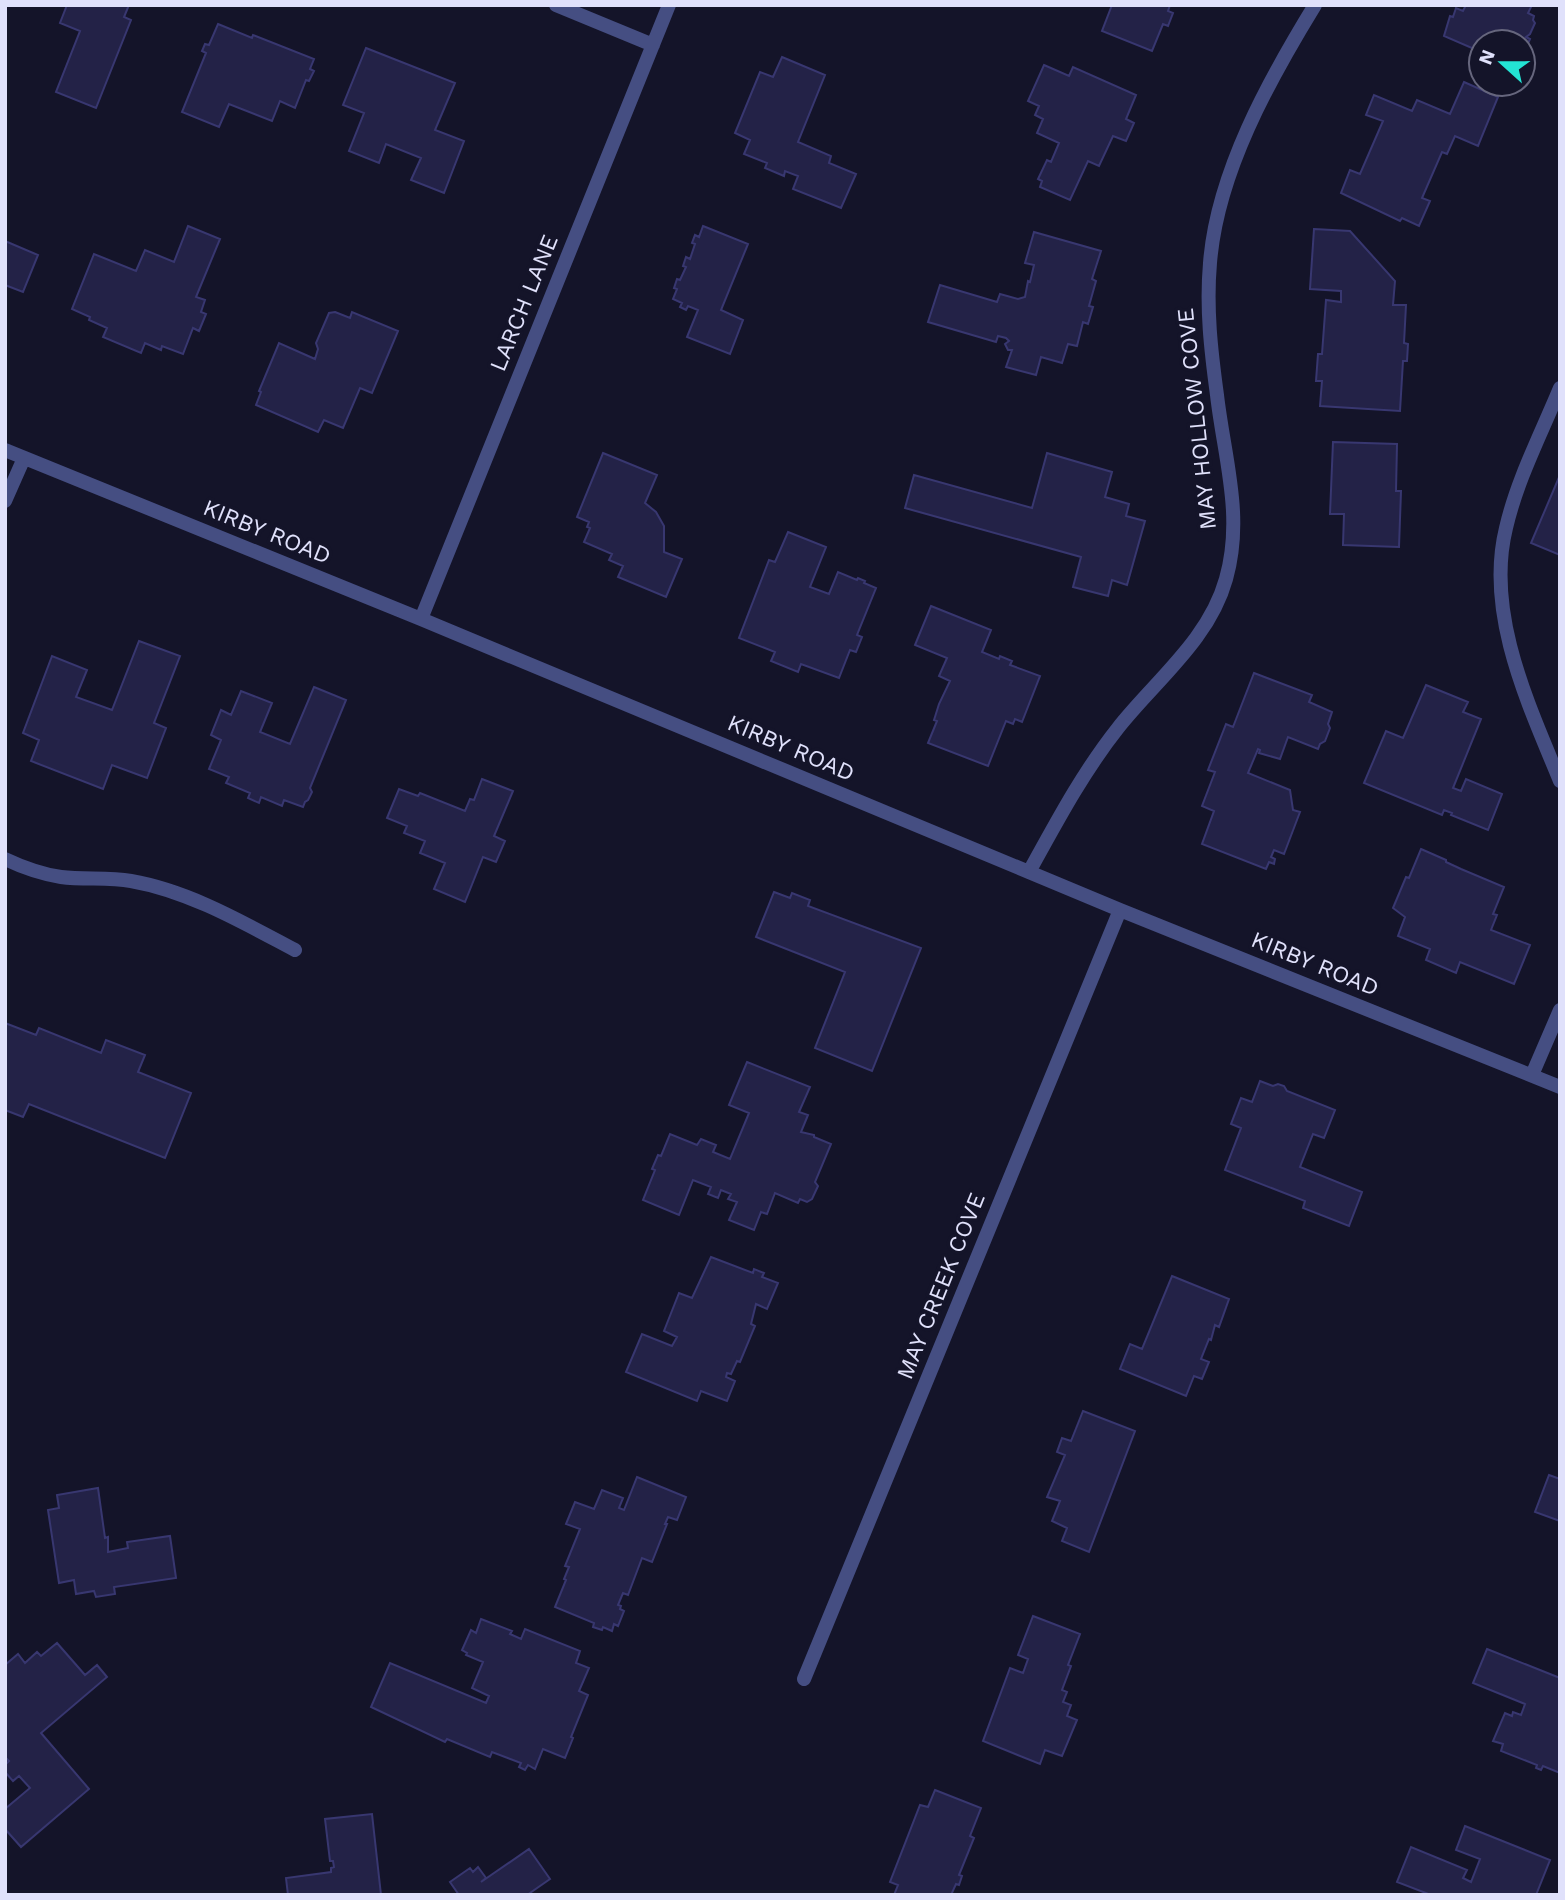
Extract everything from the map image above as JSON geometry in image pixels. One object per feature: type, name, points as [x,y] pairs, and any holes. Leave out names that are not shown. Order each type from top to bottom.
[{"type":"street","points":[[556,5],[653,45]]},
{"type":"street","name":"LARCH LANE","points":[[421,619],[669,5]]},
{"type":"street","name":"MAY HOLLOW COVE","points":[[1029,872],[1060,815],[1117,728],[1191,645],[1206,623],[1226,579],[1234,516],[1229,462],[1217,400],[1212,352],[1208,305],[1210,261],[1217,218],[1250,127],[1267,89],[1315,5]]},
{"type":"street","points":[[1560,388],[1517,492],[1505,530],[1500,572],[1502,610],[1514,658],[1560,780]]},
{"type":"street","name":"KIRBY ROAD","points":[[5,450],[421,619],[1120,910],[1560,1087]]},
{"type":"street","points":[[5,501],[24,458]]},
{"type":"street","points":[[5,859],[33,872],[132,881],[166,890],[249,926],[295,950]]},
{"type":"street","name":"MAY CREEK COVE","points":[[804,1679],[1120,910]]},
{"type":"street","points":[[1532,1075],[1560,1010]]},
{"type":"building","points":[[67,5],[129,5],[124,17],[131,20],[96,108],[56,92],[80,31],[60,23]]},
{"type":"building","points":[[1112,5],[1170,5],[1168,11],[1173,13],[1168,26],[1163,24],[1152,51],[1102,31]]},
{"type":"building","points":[[1466,5],[1532,5],[1528,13],[1534,16],[1535,23],[1533,28],[1467,28],[1467,46],[1444,36],[1450,16],[1453,17],[1456,8],[1463,11]]},
{"type":"building","points":[[218,24],[314,59],[310,69],[314,71],[309,81],[306,80],[295,108],[280,101],[272,121],[229,104],[219,127],[182,112],[206,53],[202,51],[205,44],[209,45]]},
{"type":"building","points":[[366,48],[455,83],[435,130],[464,141],[444,193],[411,180],[421,158],[386,144],[379,163],[349,151],[364,113],[343,105]]},
{"type":"building","points":[[782,57],[825,75],[798,142],[831,156],[829,163],[856,174],[841,208],[793,189],[798,176],[785,171],[784,176],[765,168],[767,163],[744,154],[750,140],[735,133],[760,72],[773,77]]},
{"type":"building","points":[[1044,65],[1069,76],[1073,67],[1136,95],[1126,119],[1134,123],[1126,141],[1113,136],[1099,166],[1088,161],[1070,200],[1040,187],[1042,181],[1038,179],[1047,160],[1051,162],[1059,143],[1037,133],[1043,119],[1035,115],[1039,106],[1028,101]]},
{"type":"building","points":[[1464,82],[1467,83],[1467,98],[1498,98],[1478,146],[1455,136],[1447,154],[1442,152],[1422,198],[1430,201],[1419,226],[1402,218],[1400,221],[1341,193],[1350,170],[1360,174],[1383,121],[1366,115],[1374,95],[1412,111],[1417,100],[1450,114]]},
{"type":"building","points":[[188,226],[220,239],[196,297],[205,300],[201,312],[206,314],[199,331],[193,328],[183,354],[162,346],[161,350],[145,343],[141,353],[103,337],[107,328],[72,309],[94,254],[136,271],[145,250],[174,262]]},
{"type":"building","points":[[703,226],[748,244],[721,310],[743,320],[730,354],[687,337],[698,310],[688,306],[686,310],[680,307],[682,303],[673,299],[677,279],[680,280],[686,267],[683,266],[686,257],[690,259],[695,235],[699,237]]},
{"type":"building","points":[[1314,229],[1350,231],[1395,281],[1393,305],[1406,305],[1404,343],[1408,344],[1407,361],[1403,361],[1400,411],[1320,406],[1322,381],[1316,381],[1318,354],[1322,354],[1326,300],[1341,302],[1341,291],[1310,289]]},
{"type":"building","points":[[1034,232],[1101,251],[1092,279],[1096,281],[1089,306],[1093,307],[1088,324],[1083,322],[1077,346],[1068,344],[1062,363],[1041,357],[1036,375],[1006,367],[1012,350],[1008,350],[1005,344],[1009,341],[1006,338],[998,336],[996,342],[928,322],[940,285],[997,302],[1000,294],[1018,299],[1025,297],[1034,265],[1025,263]]},
{"type":"building","points":[[5,241],[38,255],[23,292],[5,285]]},
{"type":"building","points":[[335,312],[350,318],[352,312],[398,331],[372,393],[360,388],[343,428],[324,420],[318,432],[256,405],[279,343],[315,359],[318,349],[316,343],[329,313]]},
{"type":"building","points":[[1333,442],[1397,444],[1396,491],[1401,491],[1399,547],[1343,545],[1344,514],[1330,514]]},
{"type":"building","points":[[603,453],[657,475],[645,503],[656,512],[664,526],[664,552],[682,559],[666,597],[618,577],[623,566],[609,560],[612,554],[584,542],[590,528],[587,527],[589,522],[577,517]]},
{"type":"building","points":[[1047,453],[1112,472],[1105,497],[1129,504],[1126,516],[1145,521],[1127,585],[1112,580],[1108,596],[1073,587],[1081,557],[905,508],[914,475],[1032,508]]},
{"type":"building","points":[[1560,475],[1560,555],[1531,543]]},
{"type":"building","points":[[788,532],[826,547],[810,587],[829,594],[838,572],[857,580],[858,578],[876,588],[857,635],[862,637],[856,652],[850,650],[839,678],[801,664],[798,672],[771,661],[775,652],[739,638],[769,560],[775,562]]},
{"type":"building","points":[[931,606],[991,630],[982,652],[999,659],[1000,656],[1012,661],[1010,665],[1040,676],[1022,722],[1015,719],[1013,724],[1006,721],[988,766],[928,743],[937,721],[934,720],[939,704],[950,681],[939,676],[947,658],[915,645]]},
{"type":"building","points":[[139,641],[180,656],[154,723],[166,728],[147,778],[112,765],[103,789],[31,761],[39,740],[23,733],[52,656],[87,670],[76,697],[112,710]]},
{"type":"building","points":[[1254,673],[1312,695],[1309,702],[1332,712],[1328,724],[1330,728],[1325,741],[1318,749],[1288,737],[1280,759],[1259,753],[1258,749],[1248,773],[1290,790],[1293,810],[1300,812],[1284,854],[1274,850],[1271,857],[1275,859],[1274,864],[1269,862],[1266,869],[1202,844],[1214,811],[1202,806],[1215,772],[1208,770],[1226,724],[1233,727]]},
{"type":"building","points":[[1426,685],[1468,702],[1463,712],[1481,719],[1453,788],[1461,791],[1466,779],[1502,794],[1488,830],[1451,815],[1452,813],[1444,810],[1442,815],[1364,783],[1386,731],[1403,738]]},
{"type":"building","points":[[314,687],[346,700],[310,788],[312,792],[303,807],[284,800],[282,806],[261,797],[259,803],[248,798],[250,793],[226,783],[229,777],[209,769],[221,740],[211,735],[221,710],[231,715],[241,691],[272,703],[260,732],[290,744]]},
{"type":"building","points":[[482,779],[513,791],[494,836],[505,841],[496,862],[483,857],[465,902],[434,889],[445,863],[420,853],[425,841],[404,833],[407,826],[387,818],[399,789],[418,796],[420,793],[465,811],[470,799],[474,800]]},
{"type":"building","points":[[1421,849],[1504,887],[1493,914],[1497,915],[1491,930],[1530,945],[1514,984],[1460,962],[1456,973],[1426,960],[1430,949],[1398,936],[1405,917],[1393,908]]},
{"type":"building","points":[[774,892],[790,898],[792,893],[810,900],[808,906],[921,948],[872,1071],[815,1048],[845,972],[756,937]]},
{"type":"building","points":[[5,1023],[36,1035],[39,1028],[101,1053],[106,1040],[145,1055],[138,1072],[191,1093],[165,1158],[29,1104],[23,1117],[5,1110]]},
{"type":"building","points":[[747,1062],[810,1087],[799,1112],[808,1115],[801,1132],[831,1144],[815,1182],[818,1186],[812,1199],[807,1202],[800,1199],[798,1203],[775,1193],[767,1214],[761,1212],[754,1230],[729,1220],[737,1202],[728,1199],[731,1194],[721,1190],[718,1198],[708,1194],[711,1187],[693,1180],[679,1215],[643,1200],[655,1170],[652,1169],[670,1134],[697,1145],[701,1139],[716,1145],[713,1152],[730,1159],[749,1113],[729,1105]]},
{"type":"building","points":[[1260,1081],[1273,1086],[1284,1086],[1287,1091],[1335,1110],[1324,1138],[1313,1134],[1300,1167],[1362,1192],[1349,1226],[1303,1208],[1305,1201],[1225,1170],[1241,1128],[1231,1124],[1241,1098],[1252,1102]]},
{"type":"building","points":[[711,1257],[753,1273],[754,1269],[764,1273],[762,1277],[778,1283],[767,1309],[756,1304],[751,1324],[755,1326],[740,1362],[737,1361],[731,1374],[727,1373],[726,1377],[735,1381],[727,1401],[701,1391],[697,1401],[626,1372],[642,1334],[672,1346],[677,1337],[664,1331],[679,1293],[692,1298]]},
{"type":"building","points":[[1172,1276],[1229,1299],[1219,1327],[1215,1325],[1201,1359],[1209,1362],[1202,1379],[1194,1376],[1186,1396],[1120,1369],[1130,1344],[1142,1349]]},
{"type":"building","points":[[1083,1411],[1135,1431],[1089,1552],[1062,1541],[1067,1528],[1052,1521],[1060,1501],[1047,1497],[1065,1455],[1057,1452],[1062,1438],[1071,1441]]},
{"type":"building","points":[[1549,1475],[1560,1479],[1560,1521],[1535,1512]]},
{"type":"building","points":[[637,1477],[686,1497],[677,1520],[668,1517],[652,1562],[642,1558],[628,1595],[623,1593],[618,1605],[624,1611],[618,1626],[614,1624],[612,1631],[603,1627],[602,1630],[593,1627],[594,1623],[555,1607],[566,1580],[564,1579],[569,1567],[565,1566],[580,1529],[566,1524],[575,1502],[594,1509],[602,1490],[623,1498],[619,1508],[624,1510]]},
{"type":"building","points":[[98,1488],[105,1538],[108,1537],[108,1552],[128,1548],[127,1542],[170,1536],[176,1578],[114,1587],[115,1594],[96,1597],[94,1591],[76,1594],[74,1580],[59,1583],[48,1510],[59,1508],[57,1495]]},
{"type":"building","points":[[1033,1616],[1080,1634],[1062,1690],[1067,1692],[1063,1702],[1071,1705],[1067,1716],[1077,1720],[1062,1756],[1045,1750],[1040,1764],[983,1741],[1010,1668],[1023,1673],[1028,1659],[1018,1655]]},
{"type":"building","points":[[481,1619],[512,1631],[510,1634],[521,1639],[525,1629],[580,1651],[576,1663],[589,1668],[579,1691],[588,1695],[565,1758],[543,1749],[535,1769],[528,1765],[525,1770],[519,1767],[521,1763],[492,1752],[490,1757],[447,1739],[445,1742],[371,1707],[390,1663],[486,1703],[489,1696],[472,1688],[483,1662],[466,1655],[462,1650],[471,1630],[476,1633]]},
{"type":"building","points":[[57,1643],[85,1675],[97,1665],[107,1677],[41,1733],[89,1789],[21,1847],[5,1829],[5,1809],[30,1788],[19,1776],[13,1781],[5,1772],[5,1765],[9,1761],[5,1757],[5,1665],[18,1654],[25,1663],[37,1652],[41,1656]]},
{"type":"building","points":[[1487,1649],[1560,1678],[1560,1773],[1543,1766],[1541,1770],[1536,1768],[1537,1765],[1501,1751],[1503,1744],[1493,1741],[1505,1713],[1512,1716],[1513,1712],[1521,1715],[1525,1704],[1473,1683]]},
{"type":"building","points":[[935,1790],[981,1808],[970,1836],[974,1838],[959,1875],[962,1876],[959,1885],[956,1884],[951,1895],[894,1895],[898,1885],[890,1882],[920,1805],[928,1807]]},
{"type":"building","points":[[372,1814],[381,1895],[288,1895],[286,1878],[331,1872],[334,1867],[333,1861],[330,1861],[325,1819]]},
{"type":"building","points":[[1465,1826],[1550,1860],[1536,1895],[1431,1895],[1397,1882],[1411,1847],[1467,1870],[1463,1878],[1471,1882],[1480,1859],[1456,1850]]},
{"type":"building","points":[[529,1849],[550,1879],[527,1895],[459,1895],[450,1882],[470,1868],[473,1872],[478,1867],[486,1878],[481,1882]]}]
